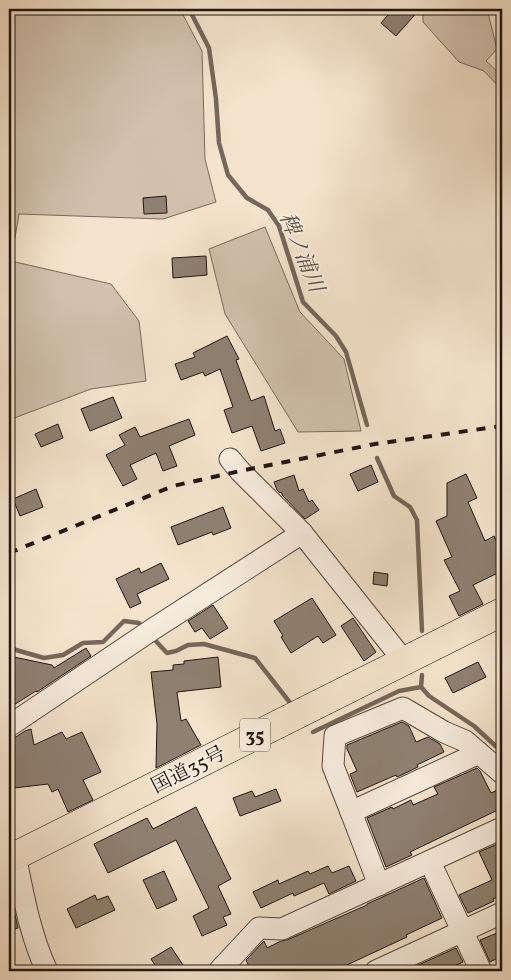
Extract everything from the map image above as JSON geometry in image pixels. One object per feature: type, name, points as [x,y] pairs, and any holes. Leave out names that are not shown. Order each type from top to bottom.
[{"type":"highway","name":"国道35号","points":[[12,857],[502,612]]},
{"type":"street","points":[[230,459],[302,534],[404,661]]},
{"type":"street","points":[[9,726],[147,633],[302,534]]},
{"type":"street","points":[[379,885],[333,766],[335,736],[404,708],[444,732],[465,741],[502,772]]},
{"type":"street","points":[[352,812],[479,753]]},
{"type":"street","points":[[219,971],[259,928],[282,930],[502,828]]},
{"type":"street","points":[[12,857],[39,954],[46,971]]},
{"type":"street","points":[[430,862],[481,971]]},
{"type":"street","points":[[376,971],[502,913]]},
{"type":"shaded area","points":[[9,9],[180,9],[202,51],[205,159],[216,202],[163,219],[19,214],[11,261],[111,284],[139,321],[146,381],[91,389],[9,420]]},
{"type":"shaded area","points":[[423,9],[487,9],[497,49],[486,61],[499,73],[502,71],[502,90],[484,71],[459,62],[423,22]]},
{"type":"shaded area","points":[[265,227],[300,312],[344,359],[361,431],[298,432],[225,314],[209,249]]},
{"type":"building","points":[[393,9],[420,9],[396,36],[381,23]]},
{"type":"building","points":[[166,196],[167,213],[144,214],[143,198]]},
{"type":"building","points":[[206,256],[207,275],[173,278],[172,258]]},
{"type":"building","points":[[227,336],[239,359],[236,360],[251,401],[264,396],[275,431],[280,429],[285,443],[261,451],[252,426],[232,433],[224,410],[233,407],[220,369],[205,376],[203,372],[181,380],[175,364],[195,357],[193,353]]},
{"type":"building","points":[[113,397],[122,418],[90,431],[81,409]]},
{"type":"building","points":[[189,419],[195,435],[169,446],[177,466],[163,471],[156,453],[130,465],[137,479],[123,486],[106,455],[125,445],[119,435],[135,427],[140,437]]},
{"type":"building","points":[[58,424],[63,438],[41,447],[35,434]]},
{"type":"building","points":[[371,465],[378,482],[358,491],[350,474]]},
{"type":"building","points":[[466,474],[477,498],[468,502],[485,541],[494,536],[502,553],[502,571],[473,585],[483,604],[459,616],[449,596],[460,591],[444,560],[452,557],[436,521],[447,516],[447,483]]},
{"type":"building","points":[[294,475],[299,491],[303,489],[309,502],[312,500],[319,510],[305,519],[277,490],[274,482]]},
{"type":"building","points":[[36,489],[43,507],[20,516],[13,499]]},
{"type":"building","points":[[223,507],[231,528],[213,535],[212,532],[178,545],[171,527]]},
{"type":"building","points":[[161,563],[169,579],[137,594],[141,603],[130,608],[116,579],[139,568],[141,573]]},
{"type":"building","points":[[374,572],[388,574],[387,586],[373,584]]},
{"type":"building","points":[[312,598],[336,635],[323,643],[318,636],[291,653],[274,621]]},
{"type":"building","points":[[213,605],[228,628],[210,639],[202,628],[195,632],[188,621]]},
{"type":"building","points":[[353,618],[376,652],[364,661],[341,626]]},
{"type":"building","points":[[86,648],[91,656],[9,708],[9,656],[52,665],[54,668]]},
{"type":"building","points":[[218,657],[221,687],[177,692],[181,721],[186,719],[201,745],[156,768],[157,724],[151,672],[173,670],[173,665],[184,664],[184,661]]},
{"type":"building","points":[[478,662],[486,677],[453,693],[445,678]]},
{"type":"building","points":[[402,722],[409,726],[416,742],[428,737],[440,744],[444,752],[397,777],[396,775],[357,792],[350,774],[357,771],[347,745]]},
{"type":"building","points":[[31,729],[34,745],[62,732],[66,739],[82,732],[101,772],[83,780],[93,800],[68,812],[58,789],[52,792],[48,784],[14,788],[11,769],[9,769],[9,752],[12,752],[9,738],[16,737]]},
{"type":"building","points":[[477,768],[491,793],[502,788],[502,808],[410,852],[412,855],[386,867],[367,818],[392,807],[393,809],[411,800],[413,805],[438,794],[434,787]]},
{"type":"building","points":[[276,789],[281,801],[240,816],[233,798],[252,791],[255,797]]},
{"type":"building","points":[[196,807],[231,879],[218,886],[231,914],[223,917],[227,925],[202,936],[193,916],[209,908],[176,840],[108,873],[94,844],[147,818],[153,829]]},
{"type":"building","points":[[502,842],[502,901],[499,896],[493,899],[494,901],[468,913],[459,895],[492,880],[479,852]]},
{"type":"building","points":[[328,866],[332,873],[349,866],[356,881],[329,894],[324,883],[294,896],[293,893],[261,908],[253,892],[278,880],[279,884],[308,871],[310,874]]},
{"type":"building","points":[[164,871],[177,900],[157,909],[143,880]]},
{"type":"building","points":[[424,878],[442,918],[406,935],[407,937],[334,971],[251,971],[246,960],[264,941],[267,948]]},
{"type":"building","points":[[9,892],[18,928],[9,931]]},
{"type":"building","points":[[95,895],[97,900],[108,896],[115,910],[76,928],[67,909]]},
{"type":"building","points":[[502,931],[502,956],[490,962],[480,940]]},
{"type":"building","points":[[171,947],[187,971],[159,971],[151,959]]},
{"type":"building","points":[[456,948],[463,962],[444,971],[405,971]]},
{"type":"waterway","name":"稗ノ浦川","points":[[189,9],[209,48],[216,99],[219,143],[228,175],[247,198],[268,210],[279,226],[303,302],[336,336],[346,352],[367,425]]},
{"type":"waterway","name":"稗ノ浦川","points":[[377,458],[394,496],[410,507],[417,520],[422,631]]},
{"type":"waterway","points":[[9,648],[44,658],[63,655],[83,643],[103,642],[124,621],[139,623],[144,628]]},
{"type":"waterway","points":[[153,638],[167,653],[188,645],[204,644],[255,658],[291,704]]},
{"type":"waterway","name":"稗ノ浦川","points":[[422,675],[421,687],[429,696],[474,726],[502,752]]},
{"type":"waterway","points":[[313,732],[399,691],[421,687]]},
{"type":"railway","points":[[9,553],[173,486],[375,444],[502,426]]}]
